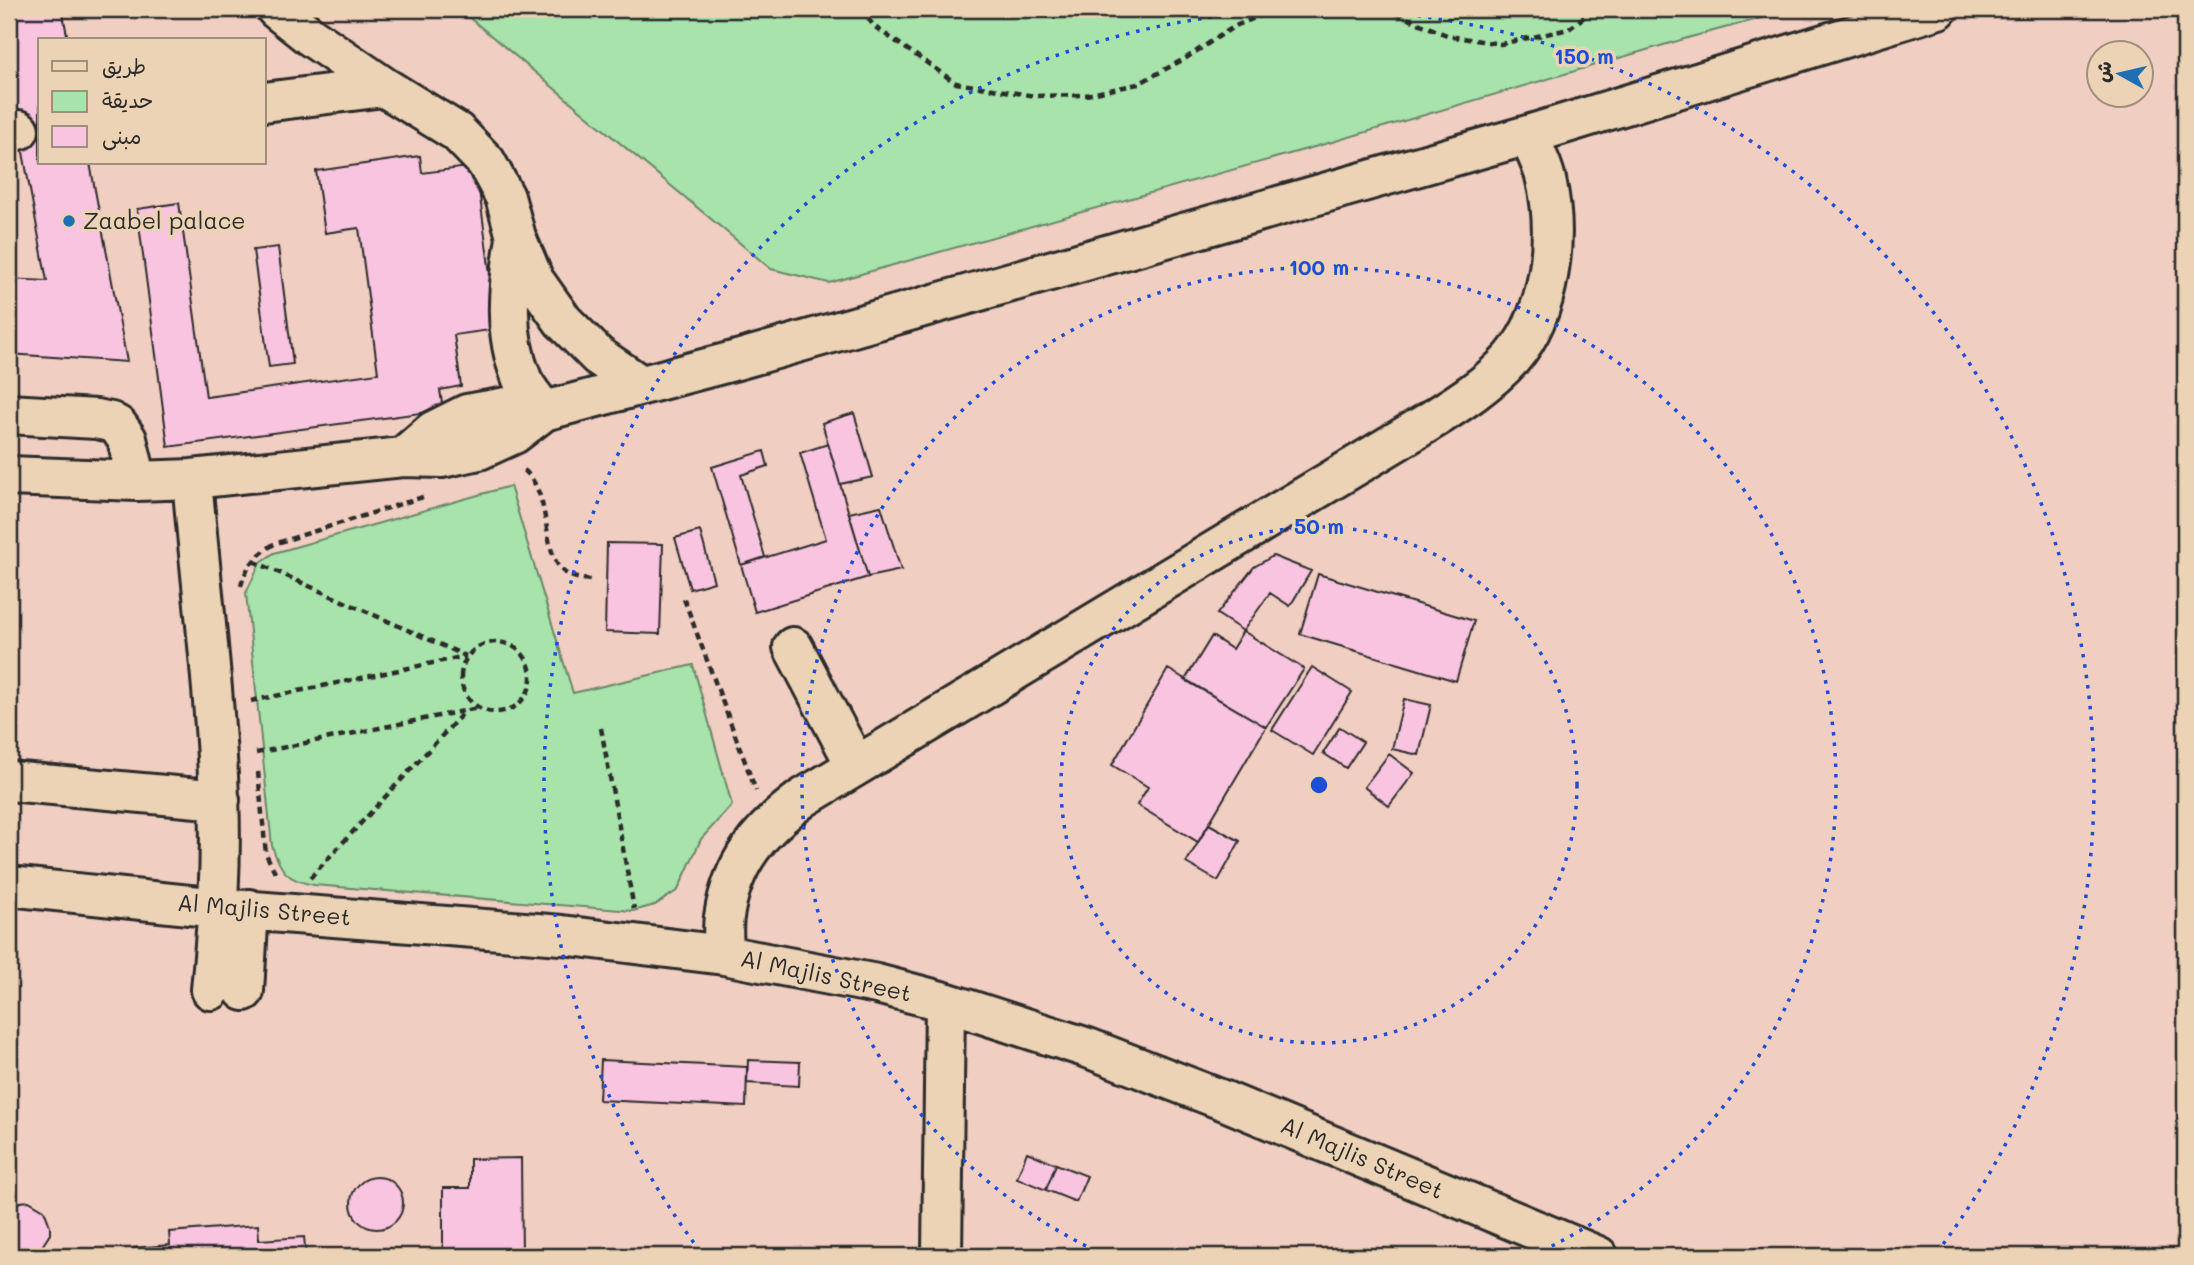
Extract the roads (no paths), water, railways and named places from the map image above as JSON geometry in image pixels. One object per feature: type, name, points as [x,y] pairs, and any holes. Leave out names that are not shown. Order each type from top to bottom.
[{"type":"street","points":[[276,9],[384,87],[457,132],[486,162],[505,197],[516,237],[534,280],[563,321],[598,356],[639,384]]},
{"type":"street","points":[[9,475],[137,481],[192,479],[403,457],[442,458],[479,450],[514,434],[544,411],[737,360],[1528,135],[1938,9]]},
{"type":"street","points":[[266,102],[384,87]]},
{"type":"street","points":[[724,955],[724,918],[732,882],[749,849],[773,820],[803,798],[1427,423],[1474,393],[1513,357],[1538,314],[1549,271],[1553,224],[1546,178],[1528,135]]},
{"type":"street","points":[[516,237],[508,308],[511,343],[523,381],[544,411]]},
{"type":"street","points":[[9,414],[111,422],[118,426],[127,439],[137,481]]},
{"type":"street","points":[[192,479],[217,749],[219,800],[234,908],[227,990]]},
{"type":"street","points":[[793,647],[856,766]]},
{"type":"street","points":[[9,781],[219,800]]},
{"type":"street","name":"Al Majlis Street","points":[[9,886],[562,935],[724,955],[877,984],[945,1002],[1088,1048],[1175,1082],[1534,1244],[1598,1256]]},
{"type":"street","points":[[942,1256],[945,1002]]},
{"type":"place","name":"Zaabel palace","points":[[69,221]]}]
